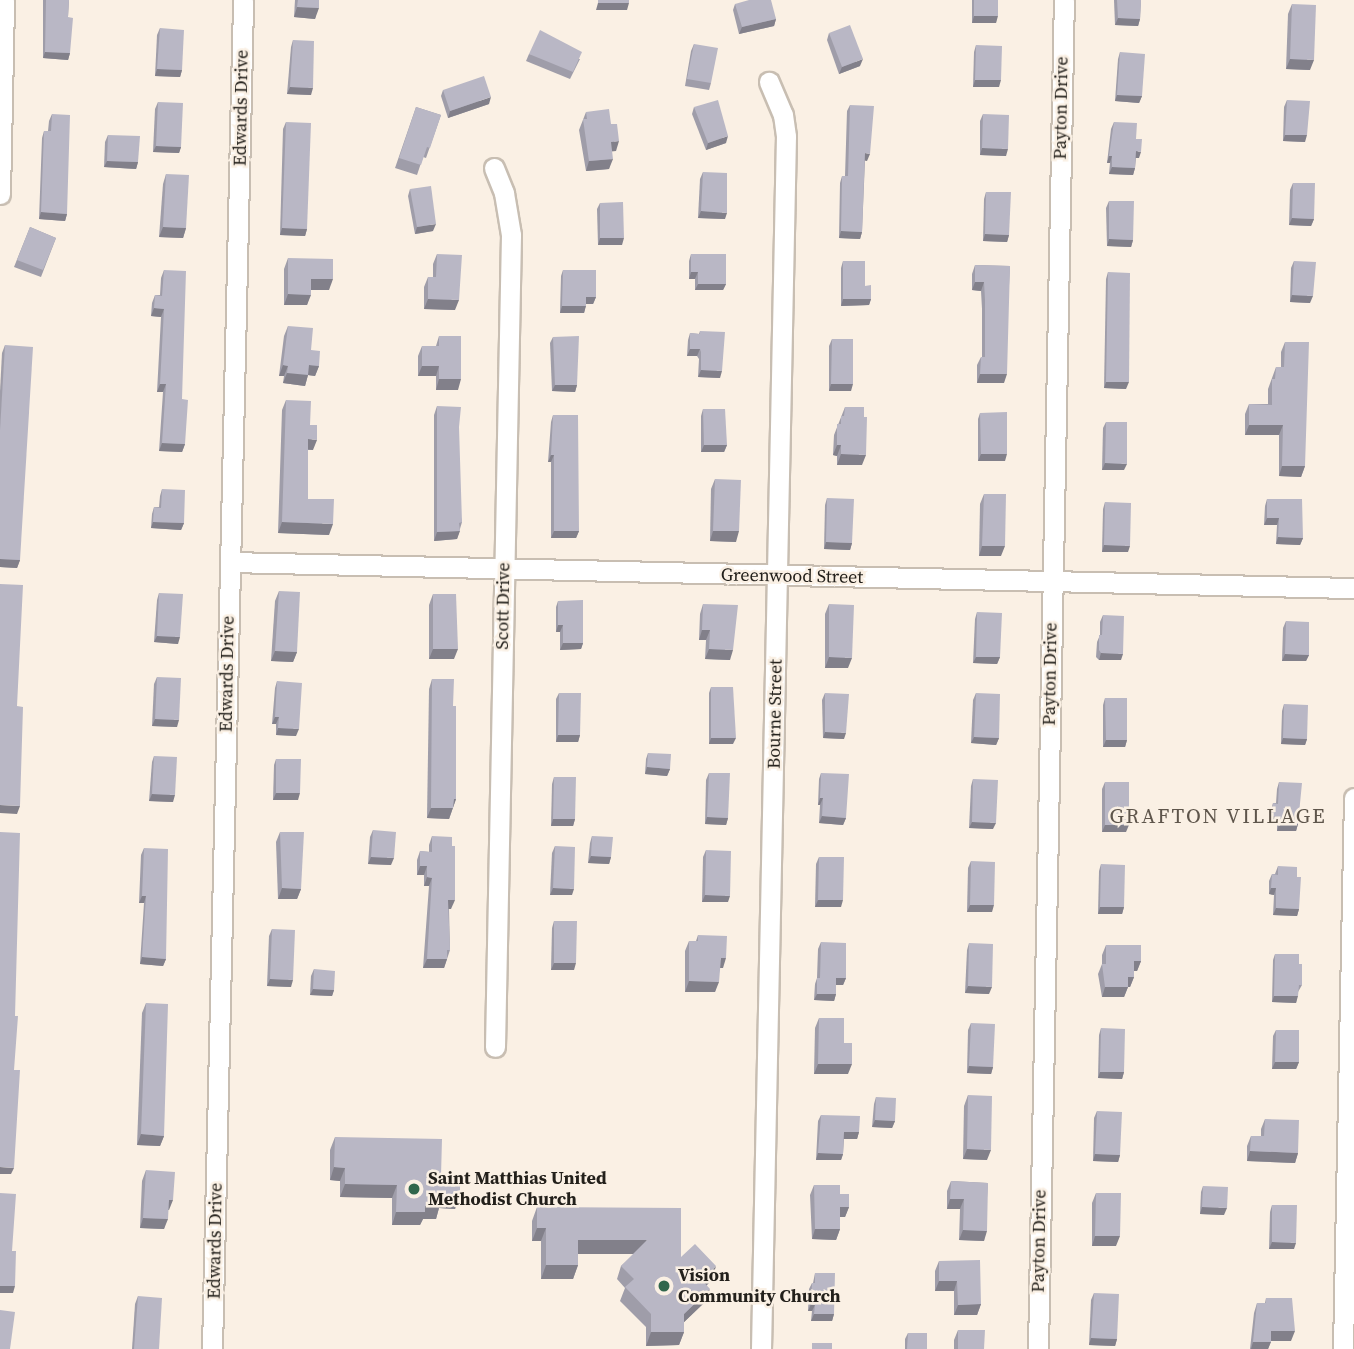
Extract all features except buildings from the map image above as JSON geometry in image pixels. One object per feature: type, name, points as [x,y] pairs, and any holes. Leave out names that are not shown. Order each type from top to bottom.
[{"type":"street","points":[[0,194],[4,0]]},
{"type":"street","name":"Edwards Drive","points":[[212,1349],[243,0]]},
{"type":"street","name":"Payton Drive","points":[[1038,1349],[1064,0]]},
{"type":"street","name":"Bourne Street","points":[[761,1349],[786,136],[783,115],[769,82]]},
{"type":"street","name":"Scott Drive","points":[[494,167],[504,193],[511,235],[495,1047]]},
{"type":"street","name":"Greenwood Street","points":[[230,562],[1354,588]]},
{"type":"street","points":[[1343,1349],[1354,798]]},
{"type":"place","name":"Saint Matthias United Methodist Church","points":[[414,1189]]},
{"type":"place","name":"Vision Community Church","points":[[664,1286]]},
{"type":"district","name":"GRAFTON VILLAGE","points":[[1218,816]]}]
